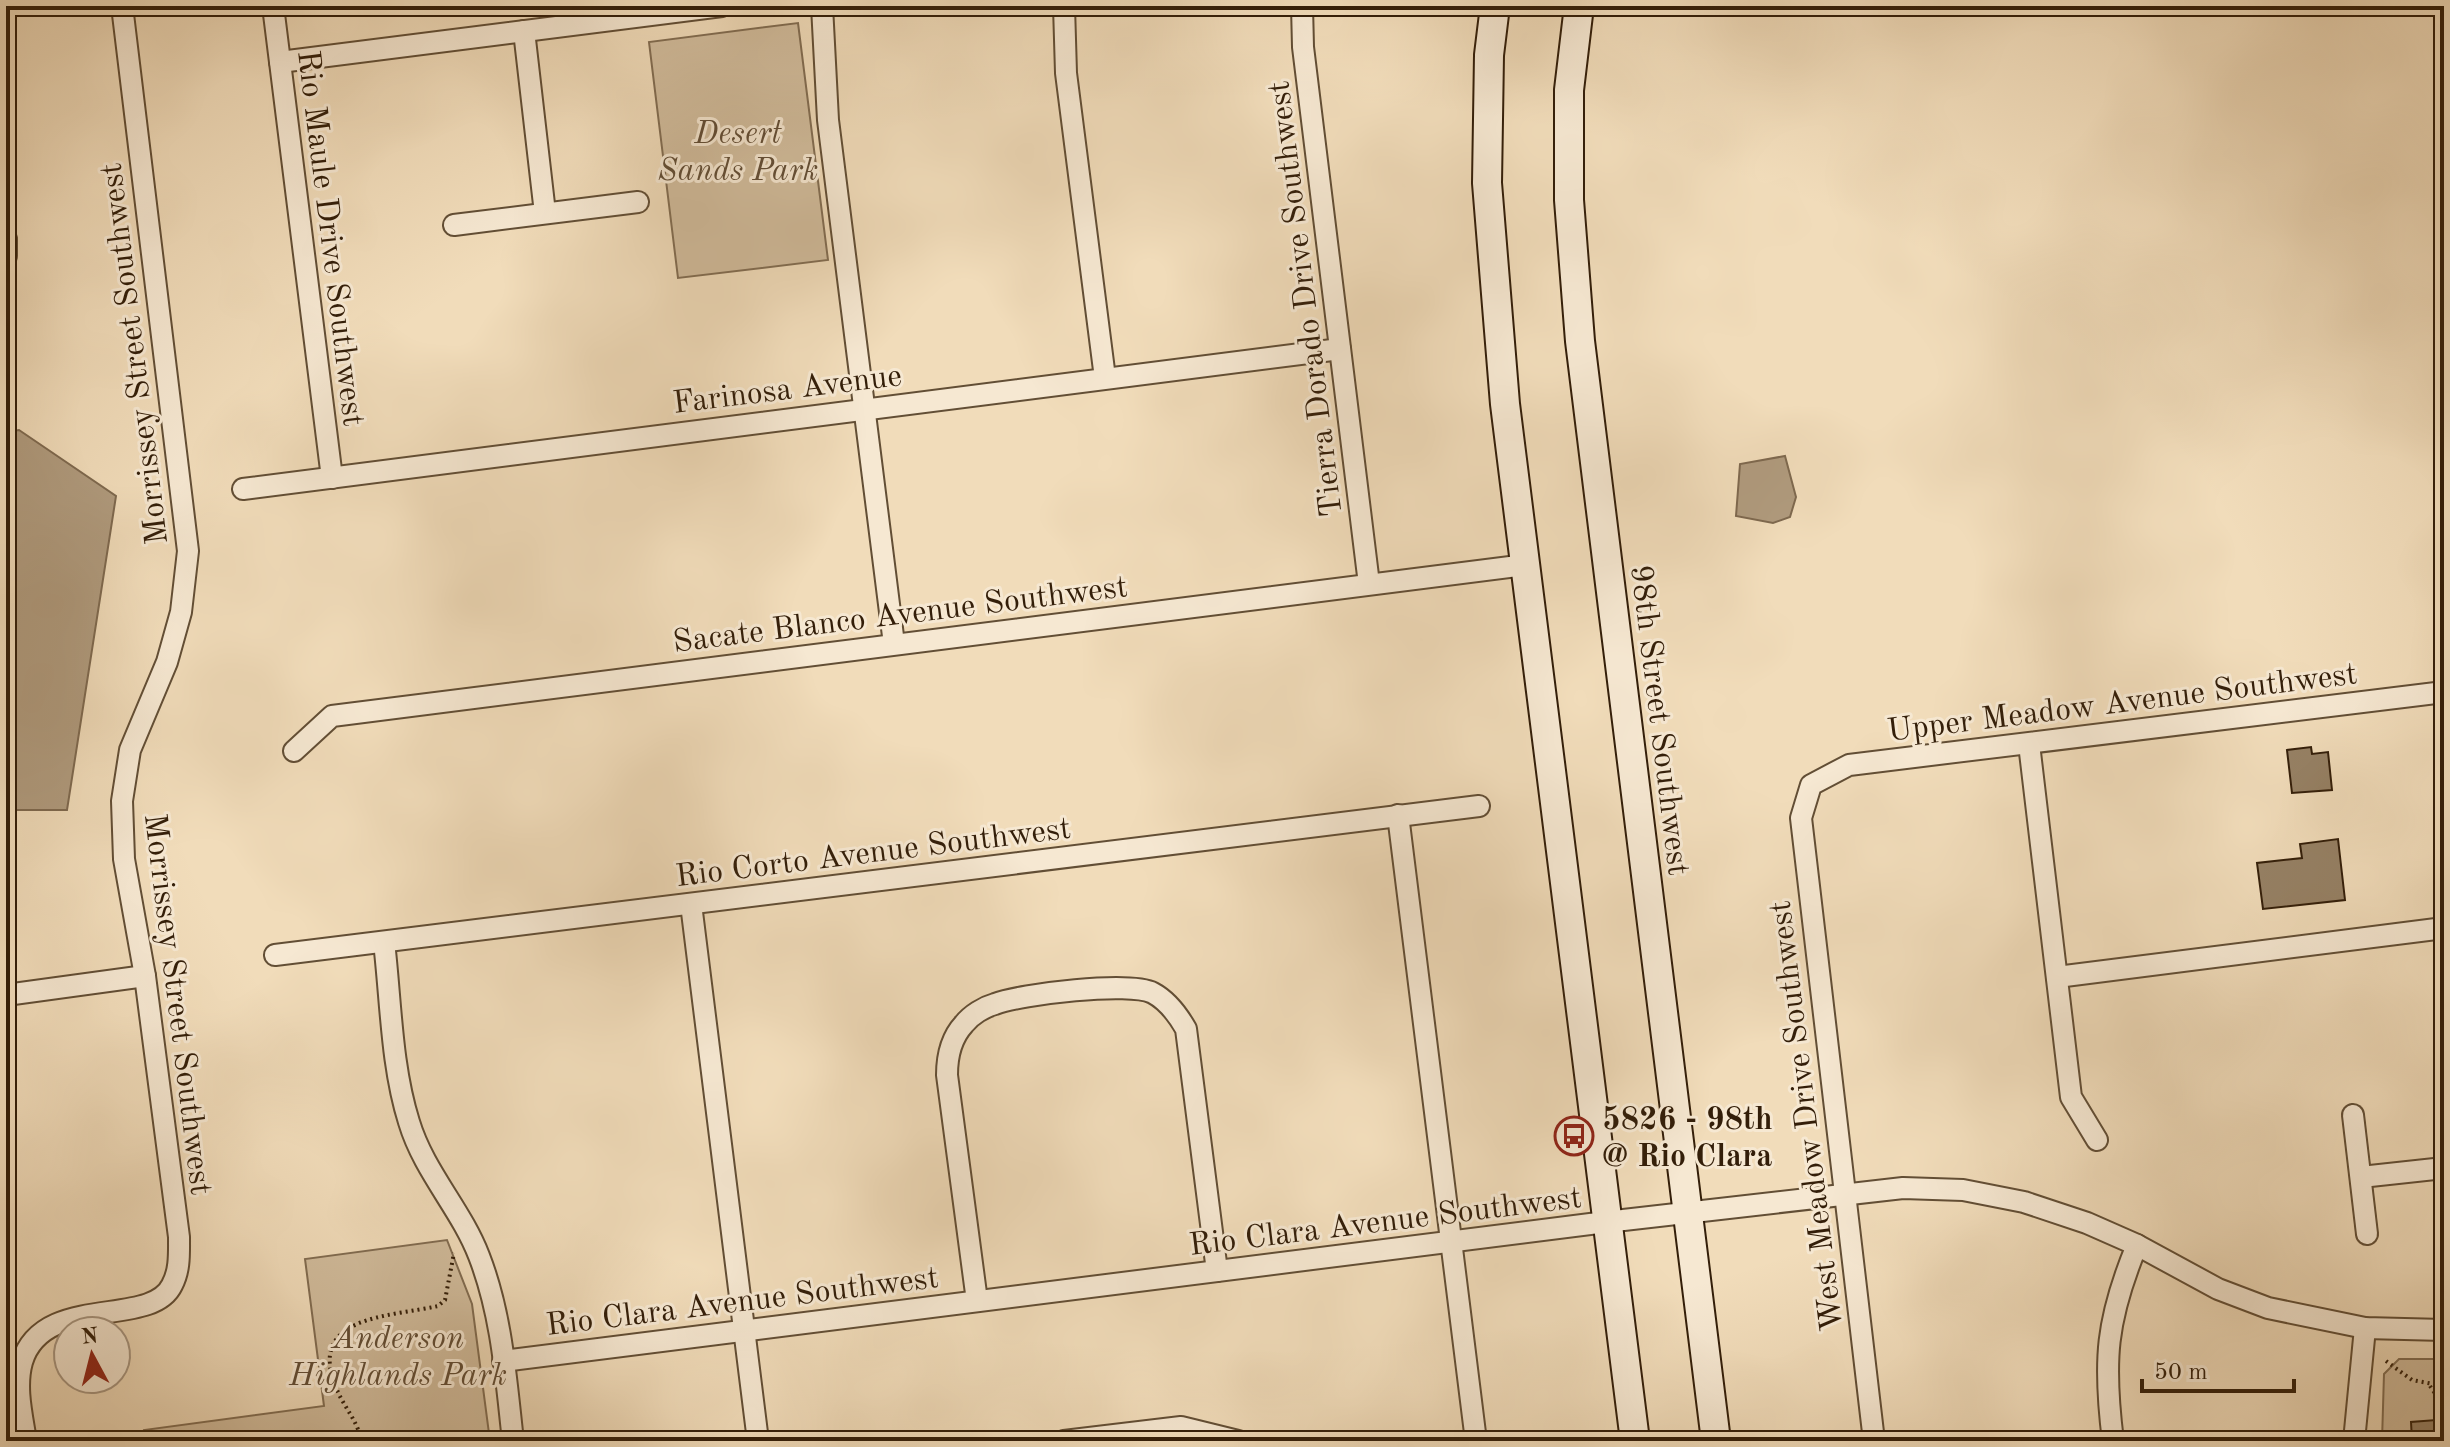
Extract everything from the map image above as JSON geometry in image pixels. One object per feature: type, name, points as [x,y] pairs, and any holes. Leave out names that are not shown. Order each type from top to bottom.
[{"type":"main road","points":[[1495,6],[1489,55],[1487,183],[1505,404],[1635,1441]]},
{"type":"main road","name":"98th Street Southwest","points":[[1579,6],[1569,90],[1569,200],[1580,341],[1716,1441]]},
{"type":"street","name":"Morrissey Street Southwest","points":[[26,1441],[19,1388],[23,1360],[37,1338],[57,1323],[141,1307],[171,1289],[179,1265],[179,1237],[145,976],[124,859],[122,801],[130,750],[167,662],[181,612],[188,551],[122,6]]},
{"type":"street","name":"Rio Maule Drive Southwest","points":[[273,6],[332,478]]},
{"type":"street","points":[[280,62],[722,6]]},
{"type":"street","points":[[822,6],[828,120],[894,644]]},
{"type":"street","points":[[1064,6],[1066,73],[1105,378]]},
{"type":"street","name":"Tierra Dorado Drive Southwest","points":[[1302,6],[1303,47],[1369,584]]},
{"type":"street","points":[[524,31],[545,213]]},
{"type":"street","points":[[454,225],[638,202]]},
{"type":"street","points":[[6,239],[6,256]]},
{"type":"street","name":"Farinosa Avenue","points":[[243,489],[1340,349]]},
{"type":"street","name":"Sacate Blanco Avenue Southwest","points":[[294,751],[332,716],[1526,565]]},
{"type":"street","name":"Upper Meadow Avenue Southwest","points":[[1811,785],[1849,765],[2444,692]]},
{"type":"street","points":[[2029,744],[2071,1097],[2097,1140]]},
{"type":"street","name":"West Meadow Drive Southwest","points":[[1811,785],[1801,818],[1874,1441]]},
{"type":"street","name":"Rio Corto Avenue Southwest","points":[[275,955],[1479,806]]},
{"type":"street","points":[[1398,815],[1454,1241],[1476,1441]]},
{"type":"street","points":[[691,904],[758,1441]]},
{"type":"street","points":[[2057,977],[2444,928]]},
{"type":"street","points":[[384,942],[407,1119],[426,1165],[479,1255],[498,1319],[513,1441]]},
{"type":"street","points":[[6,995],[145,976]]},
{"type":"street","points":[[977,1301],[947,1057],[964,1023],[981,1010],[997,1003],[1060,994],[1134,987],[1153,993],[1179,1016],[1190,1045],[1217,1271]]},
{"type":"street","points":[[2353,1115],[2367,1234]]},
{"type":"street","points":[[2361,1177],[2444,1168]]},
{"type":"street","name":"Rio Clara Avenue Southwest","points":[[503,1361],[1606,1222],[1903,1188],[1963,1190],[2024,1202],[2087,1223],[2137,1245],[2218,1289],[2268,1308],[2365,1328],[2444,1330]]},
{"type":"street","points":[[2113,1441],[2106,1369],[2109,1332],[2117,1294],[2137,1245]]},
{"type":"street","points":[[2354,1441],[2365,1328]]},
{"type":"street","points":[[1064,1441],[1181,1427],[1238,1440]]},
{"type":"path","points":[[361,1441],[329,1367],[334,1339],[344,1329],[367,1321],[438,1306],[445,1300],[454,1253]]},
{"type":"path","points":[[2386,1361],[2412,1380],[2430,1386],[2444,1386]]},
{"type":"path","points":[[2430,1386],[2436,1395],[2440,1441]]},
{"type":"path","points":[[479,1441],[486,1441]]},
{"type":"green space","name":"Desert Sands Park","points":[[798,23],[828,260],[678,278],[649,42]]},
{"type":"green space","name":"Anderson Highlands Park","points":[[447,1240],[472,1304],[490,1441],[145,1441],[144,1430],[324,1406],[305,1259]]},
{"type":"green space","points":[[2399,1359],[2444,1359],[2444,1441],[2382,1441],[2384,1374]]},
{"type":"shaded area","points":[[19,430],[116,496],[67,810],[6,810],[6,432]]},
{"type":"shaded area","points":[[1785,456],[1796,497],[1790,517],[1773,523],[1736,516],[1740,464]]},
{"type":"building","points":[[2311,747],[2312,754],[2328,752],[2332,790],[2292,793],[2287,750]]},
{"type":"building","points":[[2338,839],[2345,900],[2263,909],[2257,863],[2302,858],[2300,844]]},
{"type":"building","points":[[2436,1420],[2437,1441],[2412,1441],[2411,1422]]},
{"type":"place","name":"5826 - 98th @ Rio Clara","points":[[1574,1136]]}]
